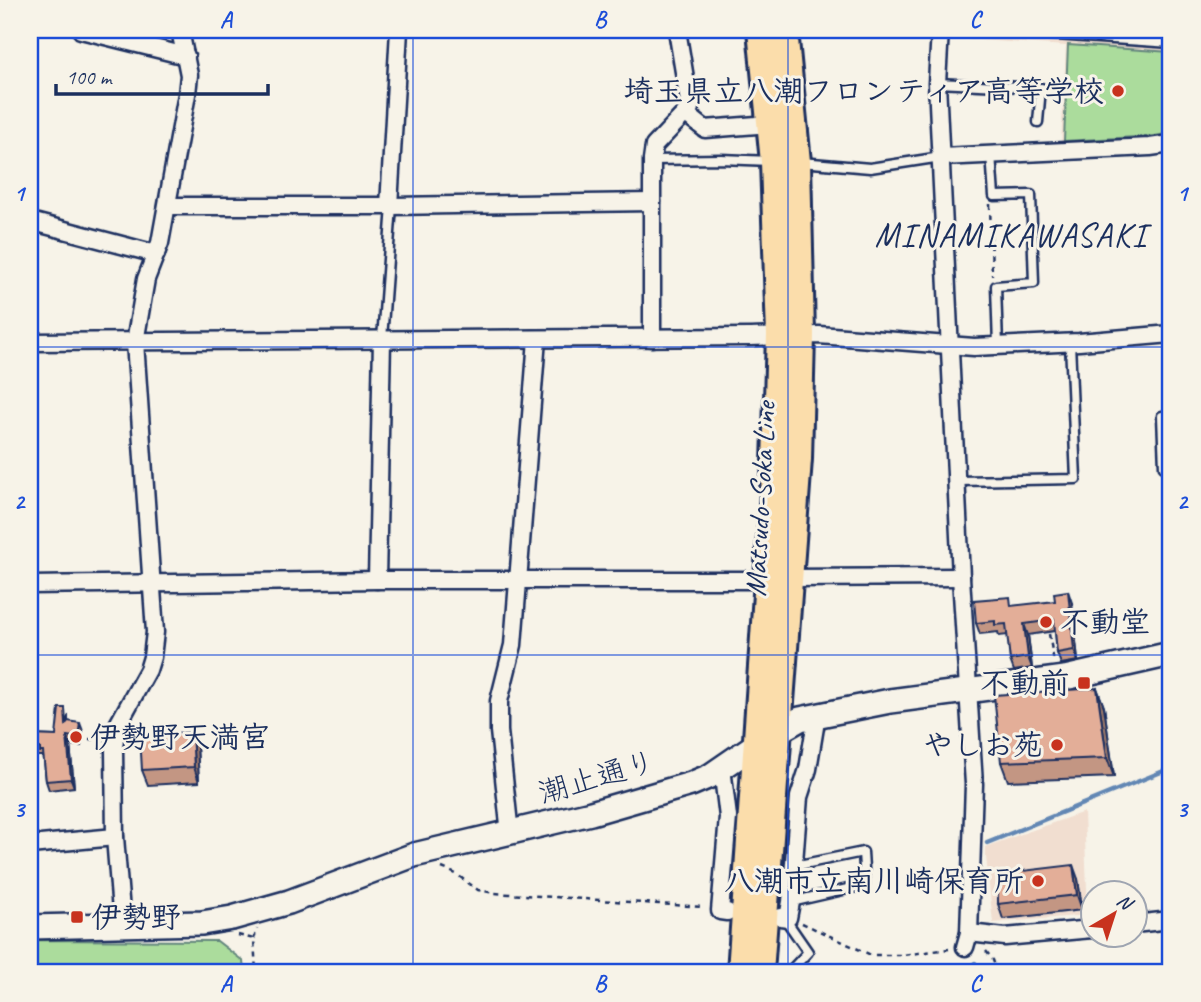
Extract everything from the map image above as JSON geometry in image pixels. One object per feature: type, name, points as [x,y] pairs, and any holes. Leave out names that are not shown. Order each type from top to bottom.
[{"type":"main road","name":"Matsudo-Soka Line","points":[[761,30],[770,124],[785,162]]},
{"type":"main road","name":"Matsudo-Soka Line","points":[[760,972],[773,921],[769,736],[778,579],[776,463],[791,335],[784,30]]},
{"type":"main road","name":"Matsudo-Soka Line","points":[[741,972],[773,921]]},
{"type":"street","points":[[81,30],[124,35],[186,56]]},
{"type":"street","points":[[122,924],[115,837],[116,728],[148,670],[155,632],[135,342],[146,279],[156,254],[168,206],[189,75],[180,30]]},
{"type":"street","points":[[391,206],[399,30]]},
{"type":"street","points":[[652,338],[654,146],[690,108],[677,30]]},
{"type":"street","points":[[940,30],[937,83],[974,784],[967,940],[1078,930]]},
{"type":"street","points":[[685,113],[705,129],[770,124]]},
{"type":"street","points":[[941,157],[1171,144]]},
{"type":"street","points":[[168,206],[652,202]]},
{"type":"street","points":[[30,221],[156,254]]},
{"type":"street","points":[[30,342],[745,338],[791,335],[951,347],[1070,343],[1171,334]]},
{"type":"street","points":[[510,834],[498,718],[501,689],[510,662],[519,580],[537,339]]},
{"type":"street","points":[[377,580],[382,340]]},
{"type":"street","points":[[30,585],[961,577]]},
{"type":"street","name":"潮止通り","points":[[30,927],[202,923],[289,902],[414,855],[510,834],[691,783],[723,768],[769,736],[800,719],[890,701],[1056,679],[1112,669],[1171,654]]},
{"type":"street","points":[[773,921],[794,866],[799,797],[808,769],[817,715]]},
{"type":"street","points":[[723,768],[728,817],[724,912]]},
{"type":"street","points":[[30,845],[115,837]]},
{"type":"street","points":[[1148,922],[1171,919]]},
{"type":"lane","points":[[984,30],[1171,43]]},
{"type":"lane","points":[[937,83],[1041,88],[1038,122]]},
{"type":"lane","points":[[991,154],[994,195],[1031,195],[1034,283],[996,286],[998,346]]},
{"type":"lane","points":[[652,160],[721,159],[870,168],[941,157]]},
{"type":"lane","points":[[382,340],[391,206]]},
{"type":"lane","points":[[958,481],[1076,479],[1070,343]]},
{"type":"lane","points":[[1171,415],[1162,416],[1164,467],[1171,467]]},
{"type":"lane","points":[[773,921],[865,885],[863,852],[794,866]]},
{"type":"lane","points":[[773,921],[788,923],[808,952],[791,970]]},
{"type":"path","points":[[994,195],[990,200],[990,214],[992,281],[996,286]]},
{"type":"path","points":[[1049,634],[1056,679]]},
{"type":"path","points":[[435,867],[456,874],[478,890],[494,893],[714,908],[724,912]]},
{"type":"path","points":[[773,921],[870,955],[903,955],[967,940],[989,952],[996,972]]},
{"type":"path","points":[[202,923],[254,939],[256,972]]},
{"type":"shaded area","name":"埼玉県立八潮フロンティア高等学校","points":[[951,30],[1171,30],[1171,136],[1061,144],[1066,46],[951,38]]},
{"type":"shaded area","name":"八潮市立南川崎保育所","points":[[1084,812],[1087,880],[1078,880],[1078,916],[993,923],[985,847]]},
{"type":"green space","name":"埼玉県立八潮フロンティア高等学校","points":[[1068,45],[1171,52],[1171,133],[1064,141]]},
{"type":"green space","points":[[30,940],[217,941],[243,961],[244,972],[30,972]]},
{"type":"building","points":[[1068,591],[1074,650],[1057,653],[1054,620],[1024,624],[1028,657],[1010,660],[1006,624],[995,625],[995,621],[976,623],[974,600],[1010,597],[1011,606],[1055,601],[1054,593]]},
{"type":"building","name":"やしお苑","points":[[1097,688],[1107,758],[1001,762],[994,695]]},
{"type":"building","points":[[59,708],[65,708],[66,724],[68,721],[80,723],[78,738],[67,736],[71,779],[46,781],[43,752],[40,752],[40,748],[30,748],[30,735],[56,736]]},
{"type":"building","points":[[192,732],[194,767],[142,770],[140,735]]},
{"type":"building","points":[[1073,865],[1077,895],[998,904],[998,874]]},
{"type":"waterway","points":[[987,843],[1171,768]]},
{"type":"waterway","points":[[974,972],[975,963]]},
{"type":"place","name":"埼玉県立八潮フロンティア高等学校","points":[[1118,91]]},
{"type":"place","name":"不動堂","points":[[1046,622]]},
{"type":"place","name":"不動前","points":[[1084,683]]},
{"type":"place","name":"伊勢野天満宮","points":[[76,737]]},
{"type":"place","name":"やしお苑","points":[[1057,745]]},
{"type":"place","name":"八潮市立南川崎保育所","points":[[1038,881]]},
{"type":"place","name":"伊勢野","points":[[77,917]]},
{"type":"district","name":"MINAMIKAWASAKI","points":[[1011,234]]}]
